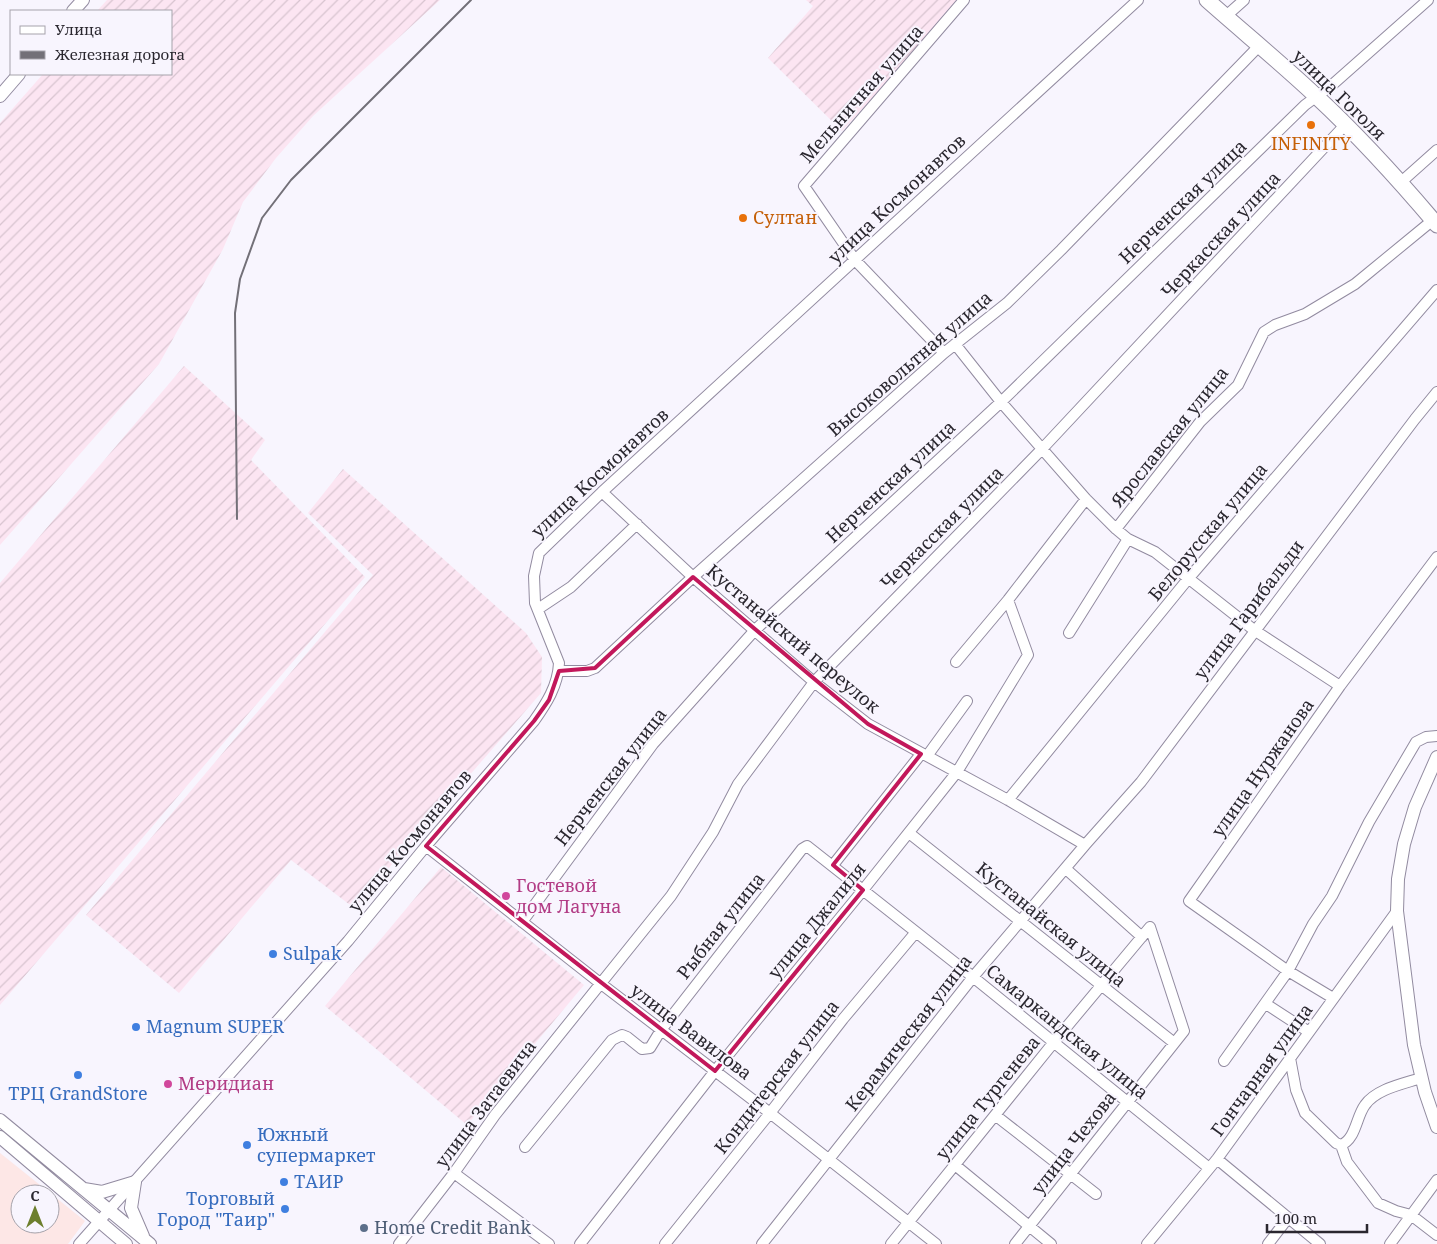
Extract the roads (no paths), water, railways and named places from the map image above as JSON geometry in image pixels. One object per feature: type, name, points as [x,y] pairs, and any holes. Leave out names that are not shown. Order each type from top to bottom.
[{"type":"highway","name":"улица Гоголя","points":[[1207,0],[1316,96],[1435,222]]},
{"type":"main road","points":[[74,10],[83,0]]},
{"type":"main road","points":[[0,96],[18,75]]},
{"type":"main road","points":[[1437,757],[1415,807],[1404,844],[1398,879],[1397,911],[1407,1001],[1421,1078],[1437,1127]]},
{"type":"main road","points":[[0,1120],[148,1242]]},
{"type":"main road","points":[[0,1137],[126,1244]]},
{"type":"main road","points":[[83,1189],[102,1192],[135,1182],[131,1208],[148,1242]]},
{"type":"street","name":"Мельничная улица","points":[[855,260],[804,186],[964,0]]},
{"type":"street","points":[[1121,15],[1126,0]]},
{"type":"street","name":"улица Космонавтов","points":[[79,1244],[348,941],[426,846],[537,717],[549,700],[559,671],[559,663],[536,603],[534,576],[538,553],[1138,0]]},
{"type":"street","points":[[1226,16],[1244,0]]},
{"type":"street","name":"Нерченская улица","points":[[522,922],[654,744],[755,630],[1001,402],[1298,112],[1332,85],[1428,0]]},
{"type":"street","name":"Высоковольтная улица","points":[[559,671],[587,671],[596,668],[944,352],[1007,303],[1068,243],[1260,45]]},
{"type":"street","name":"Черкасская улица","points":[[600,984],[670,896],[713,832],[738,784],[814,682],[1042,449],[1345,125]]},
{"type":"street","points":[[1400,183],[1437,150]]},
{"type":"street","name":"Ярославская улица","points":[[1116,530],[1200,422],[1238,384],[1264,332],[1275,325],[1305,314],[1355,284],[1435,222]]},
{"type":"street","points":[[855,260],[944,352]]},
{"type":"street","name":"Белорусская улица","points":[[1008,800],[1188,579],[1437,290]]},
{"type":"street","points":[[955,344],[1001,402],[1086,499],[1116,530],[1128,539],[1155,552],[1254,630],[1340,686]]},
{"type":"street","name":"улица Гарибальди","points":[[1085,845],[1141,782],[1254,630],[1437,392]]},
{"type":"street","name":"Кустанайский переулок","points":[[602,492],[694,577],[814,682],[868,724],[1008,800],[1085,845]]},
{"type":"street","name":"Ярославская улица","points":[[956,662],[1008,600],[1086,499]]},
{"type":"street","points":[[538,608],[571,587],[637,524]]},
{"type":"street","points":[[1069,633],[1128,539]]},
{"type":"street","name":"улица Нуржанова","points":[[1333,998],[1288,971],[1189,901],[1340,686],[1437,557]]},
{"type":"street","name":"улица Джалиля","points":[[580,1244],[715,1071],[957,772],[1028,655],[1008,600]]},
{"type":"street","points":[[833,865],[967,701]]},
{"type":"street","points":[[1224,1061],[1288,971],[1313,924],[1332,896],[1369,822],[1416,742],[1426,737],[1437,736]]},
{"type":"street","name":"Кустанайская улица","points":[[909,833],[1173,1042]]},
{"type":"street","name":"Керамическая улица","points":[[762,1244],[973,977],[1085,845]]},
{"type":"street","name":"улица Вавилова","points":[[426,846],[600,984],[770,1113],[936,1244]]},
{"type":"street","name":"Рыбная улица","points":[[525,1147],[612,1040],[622,1035],[645,1050],[650,1048],[661,1030],[802,849],[806,846],[810,847]]},
{"type":"street","name":"Самаркандская улица","points":[[810,847],[1210,1168]]},
{"type":"street","points":[[1066,869],[1142,937]]},
{"type":"street","name":"Гончарная улица","points":[[1147,1244],[1217,1159],[1397,911]]},
{"type":"street","name":"улица Тургенева","points":[[891,1244],[1054,1042],[1150,927]]},
{"type":"street","name":"улица Чехова","points":[[1015,1244],[1173,1042],[1184,1031],[1150,927]]},
{"type":"street","name":"Кондитерская улица","points":[[664,1244],[843,1019],[916,932]]},
{"type":"street","name":"улица Затаевича","points":[[398,1244],[454,1173],[482,1131],[600,984]]},
{"type":"street","points":[[1266,1004],[1309,1032]]},
{"type":"street","points":[[1290,1058],[1296,1090],[1305,1113],[1340,1145],[1347,1162],[1378,1203],[1411,1215],[1437,1235]]},
{"type":"street","points":[[1340,1145],[1349,1139],[1364,1106],[1375,1096],[1421,1078]]},
{"type":"street","points":[[995,1115],[1096,1194]]},
{"type":"street","points":[[1217,1159],[1320,1244]]},
{"type":"street","points":[[956,1165],[1028,1227],[1051,1244]]},
{"type":"street","points":[[454,1173],[549,1244]]},
{"type":"street","points":[[1390,1244],[1437,1180]]},
{"type":"street","points":[[1268,1244],[1288,1218]]},
{"type":"railway","points":[[237,519],[235,313],[240,279],[262,218],[291,180],[471,0]]},
{"type":"place","name":"INFINITY","points":[[1311,125]]},
{"type":"place","name":"Султан","points":[[743,218]]},
{"type":"place","name":"Гостевой дом Лагуна","points":[[506,896]]},
{"type":"place","name":"Sulpak","points":[[273,954]]},
{"type":"place","name":"Magnum SUPER","points":[[136,1027]]},
{"type":"place","name":"ТРЦ GrandStore","points":[[78,1075]]},
{"type":"place","name":"Меридиан","points":[[168,1084]]},
{"type":"place","name":"Южный супермаркет","points":[[247,1145]]},
{"type":"place","name":"ТАИР","points":[[284,1182]]},
{"type":"place","name":"Торговый Город \"Таир\"","points":[[285,1209]]},
{"type":"place","name":"Home Credit Bank","points":[[364,1228]]}]
